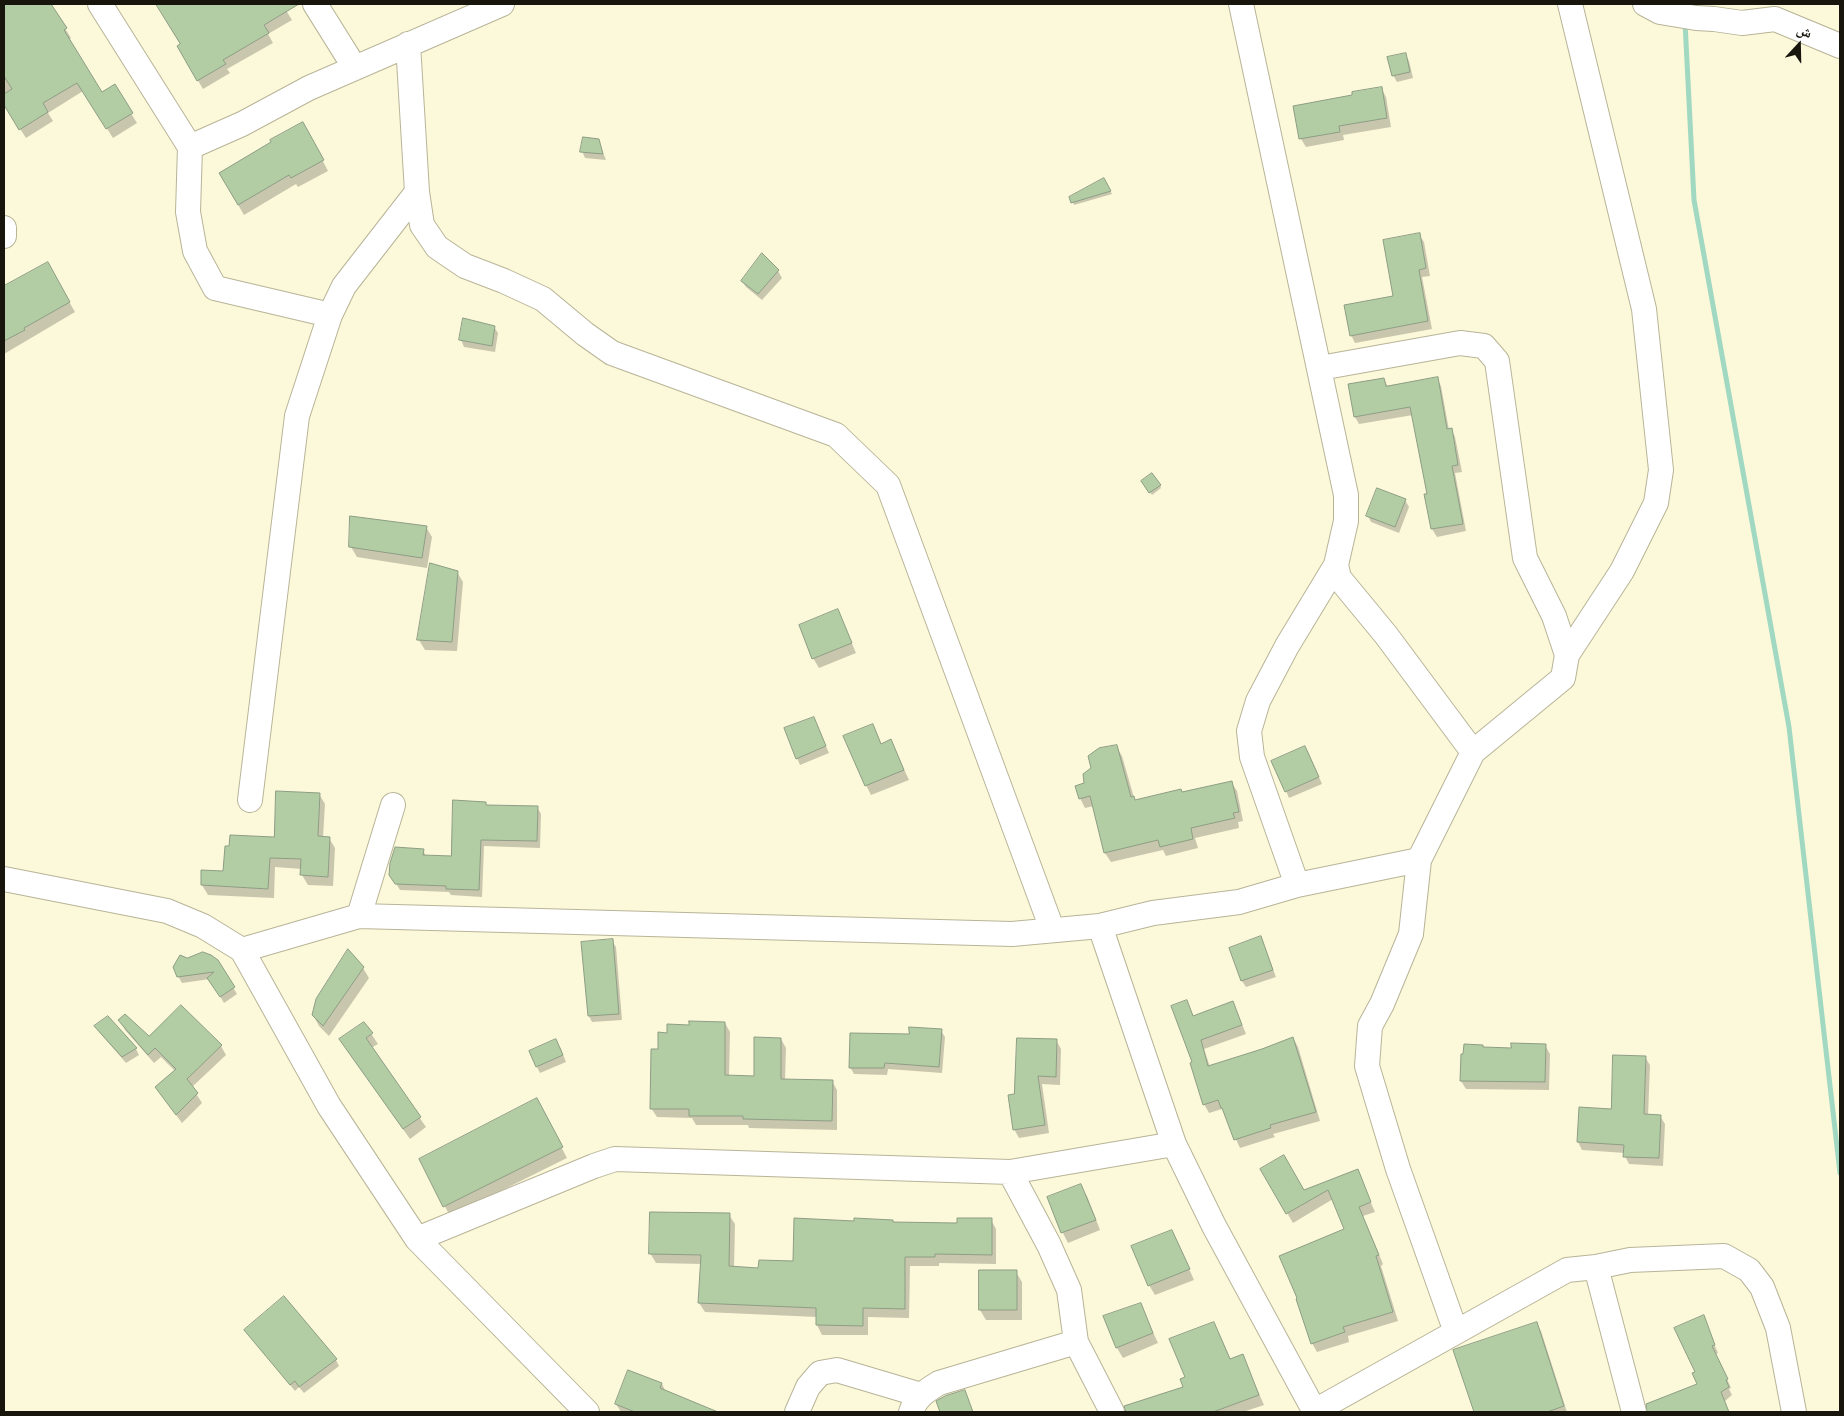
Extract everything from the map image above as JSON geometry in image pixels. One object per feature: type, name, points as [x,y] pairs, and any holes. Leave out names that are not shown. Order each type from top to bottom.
[{"type":"street","points":[[100,4],[190,146],[188,212],[195,250],[215,288],[330,315]]},
{"type":"street","points":[[315,4],[355,68]]},
{"type":"street","points":[[190,146],[242,124],[309,88],[502,4]]},
{"type":"street","points":[[1241,4],[1346,495],[1346,521],[1336,565],[1270,677],[1258,701],[1249,731],[1252,758],[1297,885]]},
{"type":"street","points":[[1456,1332],[1398,1169],[1367,1066],[1370,1026],[1382,1004],[1411,934],[1419,860],[1473,752],[1563,678],[1567,655],[1622,571],[1656,503],[1661,470],[1644,309],[1570,4]]},
{"type":"street","points":[[1645,4],[1660,12],[1742,24],[1774,11],[1840,46]]},
{"type":"street","points":[[408,44],[417,192],[422,225],[437,247],[465,266],[543,299],[585,334],[612,353],[836,435],[888,485],[1052,929]]},
{"type":"street","points":[[250,800],[297,416],[330,315],[344,286],[417,192]]},
{"type":"street","points":[[4,228],[4,236]]},
{"type":"street","points":[[1320,368],[1460,343],[1484,346],[1497,361],[1525,558],[1554,616],[1567,655]]},
{"type":"street","points":[[1336,565],[1339,578],[1386,635],[1473,752]]},
{"type":"street","points":[[359,916],[393,805]]},
{"type":"street","points":[[242,950],[359,916],[1012,934],[1100,926],[1153,913],[1239,902],[1297,885],[1419,860]]},
{"type":"street","points":[[4,879],[167,911],[203,926],[242,950],[329,1106],[417,1239],[587,1412]]},
{"type":"street","points":[[1100,926],[1174,1144],[1214,1226],[1314,1412],[1567,1270],[1596,1267],[1630,1260],[1724,1256],[1749,1270],[1762,1287],[1778,1328],[1794,1412]]},
{"type":"street","points":[[417,1239],[614,1159],[1010,1172],[1174,1144]]},
{"type":"street","points":[[1010,1172],[1049,1245],[1069,1290],[1076,1342],[1112,1412]]},
{"type":"street","points":[[1596,1267],[1634,1412]]},
{"type":"street","points":[[797,1412],[808,1387],[820,1373],[837,1370],[916,1404],[939,1382],[1076,1342]]},
{"type":"building","points":[[4,4],[51,4],[67,28],[64,30],[102,92],[115,84],[133,113],[106,129],[77,83],[43,103],[48,112],[19,130],[4,105],[4,94],[12,89],[4,76]]},
{"type":"building","points":[[156,4],[299,4],[264,25],[269,33],[223,60],[226,64],[197,81],[177,46],[180,44]]},
{"type":"building","points":[[1406,53],[1410,72],[1392,76],[1387,57]]},
{"type":"building","points":[[1382,87],[1387,118],[1339,126],[1340,132],[1299,139],[1293,106],[1352,95],[1352,92]]},
{"type":"building","points":[[303,122],[324,160],[291,178],[289,175],[238,205],[219,173],[271,142],[270,140]]},
{"type":"building","points":[[583,137],[599,139],[603,154],[580,152]]},
{"type":"building","points":[[1104,178],[1111,191],[1071,203],[1069,197]]},
{"type":"building","points":[[1420,233],[1426,268],[1419,270],[1428,321],[1350,336],[1344,305],[1393,296],[1383,240]]},
{"type":"building","points":[[762,253],[779,270],[758,294],[741,281]]},
{"type":"building","points":[[48,262],[70,302],[4,341],[4,286]]},
{"type":"building","points":[[463,318],[495,326],[492,346],[459,340]]},
{"type":"building","points":[[1438,377],[1447,429],[1452,428],[1458,465],[1452,466],[1463,524],[1431,529],[1424,494],[1427,494],[1410,407],[1354,417],[1348,384],[1384,378],[1386,386]]},
{"type":"building","points":[[1152,473],[1161,485],[1149,493],[1141,481]]},
{"type":"building","points":[[1377,488],[1406,499],[1395,527],[1366,516]]},
{"type":"building","points":[[350,516],[427,526],[422,558],[349,547]]},
{"type":"building","points":[[430,563],[458,571],[452,642],[417,640]]},
{"type":"building","points":[[838,609],[852,643],[812,659],[799,625]]},
{"type":"building","points":[[814,717],[826,746],[796,759],[784,728]]},
{"type":"building","points":[[873,724],[881,744],[891,739],[904,770],[865,786],[843,736]]},
{"type":"building","points":[[1117,745],[1131,797],[1134,796],[1135,800],[1181,789],[1182,792],[1232,781],[1239,812],[1233,813],[1235,818],[1191,828],[1193,839],[1160,847],[1158,840],[1104,853],[1090,796],[1079,799],[1075,786],[1084,783],[1083,774],[1091,768],[1088,756],[1099,748]]},
{"type":"building","points":[[1305,746],[1319,777],[1285,792],[1271,761]]},
{"type":"building","points":[[276,791],[320,793],[318,836],[330,837],[328,877],[300,875],[301,859],[270,858],[268,889],[201,885],[201,870],[223,871],[225,846],[229,846],[230,835],[274,837]]},
{"type":"building","points":[[453,800],[486,802],[486,805],[538,806],[537,841],[481,840],[479,890],[446,889],[446,886],[395,884],[389,875],[390,863],[395,847],[424,849],[423,855],[451,856]]},
{"type":"building","points":[[1261,936],[1273,970],[1241,981],[1229,948]]},
{"type":"building","points":[[613,939],[619,1014],[588,1016],[581,942]]},
{"type":"building","points":[[348,949],[364,967],[323,1026],[312,1015],[316,999]]},
{"type":"building","points":[[203,952],[218,960],[235,987],[220,997],[207,978],[214,972],[177,977],[173,967],[180,955],[187,958]]},
{"type":"building","points":[[1187,1000],[1193,1016],[1233,1001],[1242,1025],[1201,1040],[1208,1066],[1293,1037],[1316,1112],[1270,1125],[1271,1128],[1234,1140],[1218,1100],[1203,1105],[1190,1063],[1192,1062],[1171,1006]]},
{"type":"building","points":[[181,1005],[222,1045],[187,1079],[198,1093],[176,1115],[155,1087],[176,1069],[155,1048],[148,1055],[118,1020],[125,1014],[149,1036]]},
{"type":"building","points":[[108,1016],[137,1048],[122,1057],[94,1026]]},
{"type":"building","points":[[689,1021],[725,1022],[725,1075],[754,1076],[754,1037],[781,1038],[781,1079],[833,1080],[832,1121],[743,1119],[743,1116],[689,1116],[689,1109],[650,1109],[651,1049],[658,1049],[658,1032],[667,1033],[667,1024],[689,1025]]},
{"type":"building","points":[[364,1022],[373,1033],[366,1038],[421,1117],[403,1129],[339,1039]]},
{"type":"building","points":[[909,1027],[942,1029],[939,1067],[885,1063],[884,1068],[849,1068],[850,1033],[909,1034]]},
{"type":"building","points":[[1017,1038],[1057,1039],[1056,1077],[1038,1076],[1045,1125],[1013,1130],[1008,1095],[1014,1094]]},
{"type":"building","points":[[556,1039],[563,1055],[536,1067],[529,1051]]},
{"type":"building","points":[[1511,1043],[1546,1044],[1545,1082],[1460,1081],[1461,1054],[1463,1054],[1464,1044],[1511,1048]]},
{"type":"building","points":[[1613,1055],[1646,1056],[1644,1114],[1661,1115],[1659,1158],[1623,1157],[1624,1145],[1577,1142],[1579,1107],[1611,1109]]},
{"type":"building","points":[[537,1098],[563,1147],[443,1207],[419,1159]]},
{"type":"building","points":[[1284,1155],[1304,1190],[1358,1169],[1371,1202],[1359,1207],[1379,1255],[1376,1256],[1393,1312],[1343,1327],[1345,1332],[1311,1344],[1297,1298],[1279,1256],[1344,1229],[1328,1190],[1286,1214],[1260,1169]]},
{"type":"building","points":[[1081,1184],[1096,1220],[1061,1233],[1047,1197]]},
{"type":"building","points":[[650,1212],[730,1213],[729,1266],[758,1268],[759,1260],[793,1261],[794,1218],[854,1221],[854,1218],[893,1220],[893,1222],[957,1223],[957,1218],[992,1218],[992,1255],[935,1254],[935,1257],[905,1257],[905,1309],[863,1308],[863,1326],[816,1325],[816,1308],[698,1303],[701,1255],[649,1254]]},
{"type":"building","points":[[1172,1230],[1190,1269],[1148,1286],[1131,1246]]},
{"type":"building","points":[[979,1270],[1017,1270],[1017,1310],[979,1310]]},
{"type":"building","points":[[284,1296],[337,1359],[299,1387],[295,1381],[290,1385],[244,1330]]},
{"type":"building","points":[[1141,1303],[1153,1333],[1116,1348],[1103,1316]]},
{"type":"building","points":[[1704,1315],[1715,1345],[1712,1346],[1728,1379],[1726,1380],[1729,1387],[1721,1392],[1729,1412],[1647,1412],[1646,1404],[1697,1384],[1692,1373],[1695,1372],[1674,1328]]},
{"type":"building","points":[[1214,1322],[1230,1359],[1243,1354],[1259,1395],[1213,1412],[1126,1412],[1124,1406],[1183,1387],[1180,1379],[1185,1377],[1169,1339]]},
{"type":"building","points":[[1537,1322],[1564,1406],[1547,1412],[1474,1412],[1453,1350]]},
{"type":"building","points":[[628,1370],[662,1383],[660,1388],[718,1412],[635,1412],[615,1404]]},
{"type":"building","points":[[965,1390],[973,1412],[940,1412],[936,1401]]},
{"type":"waterway","points":[[1685,22],[1694,200],[1789,727],[1840,1173]]}]
